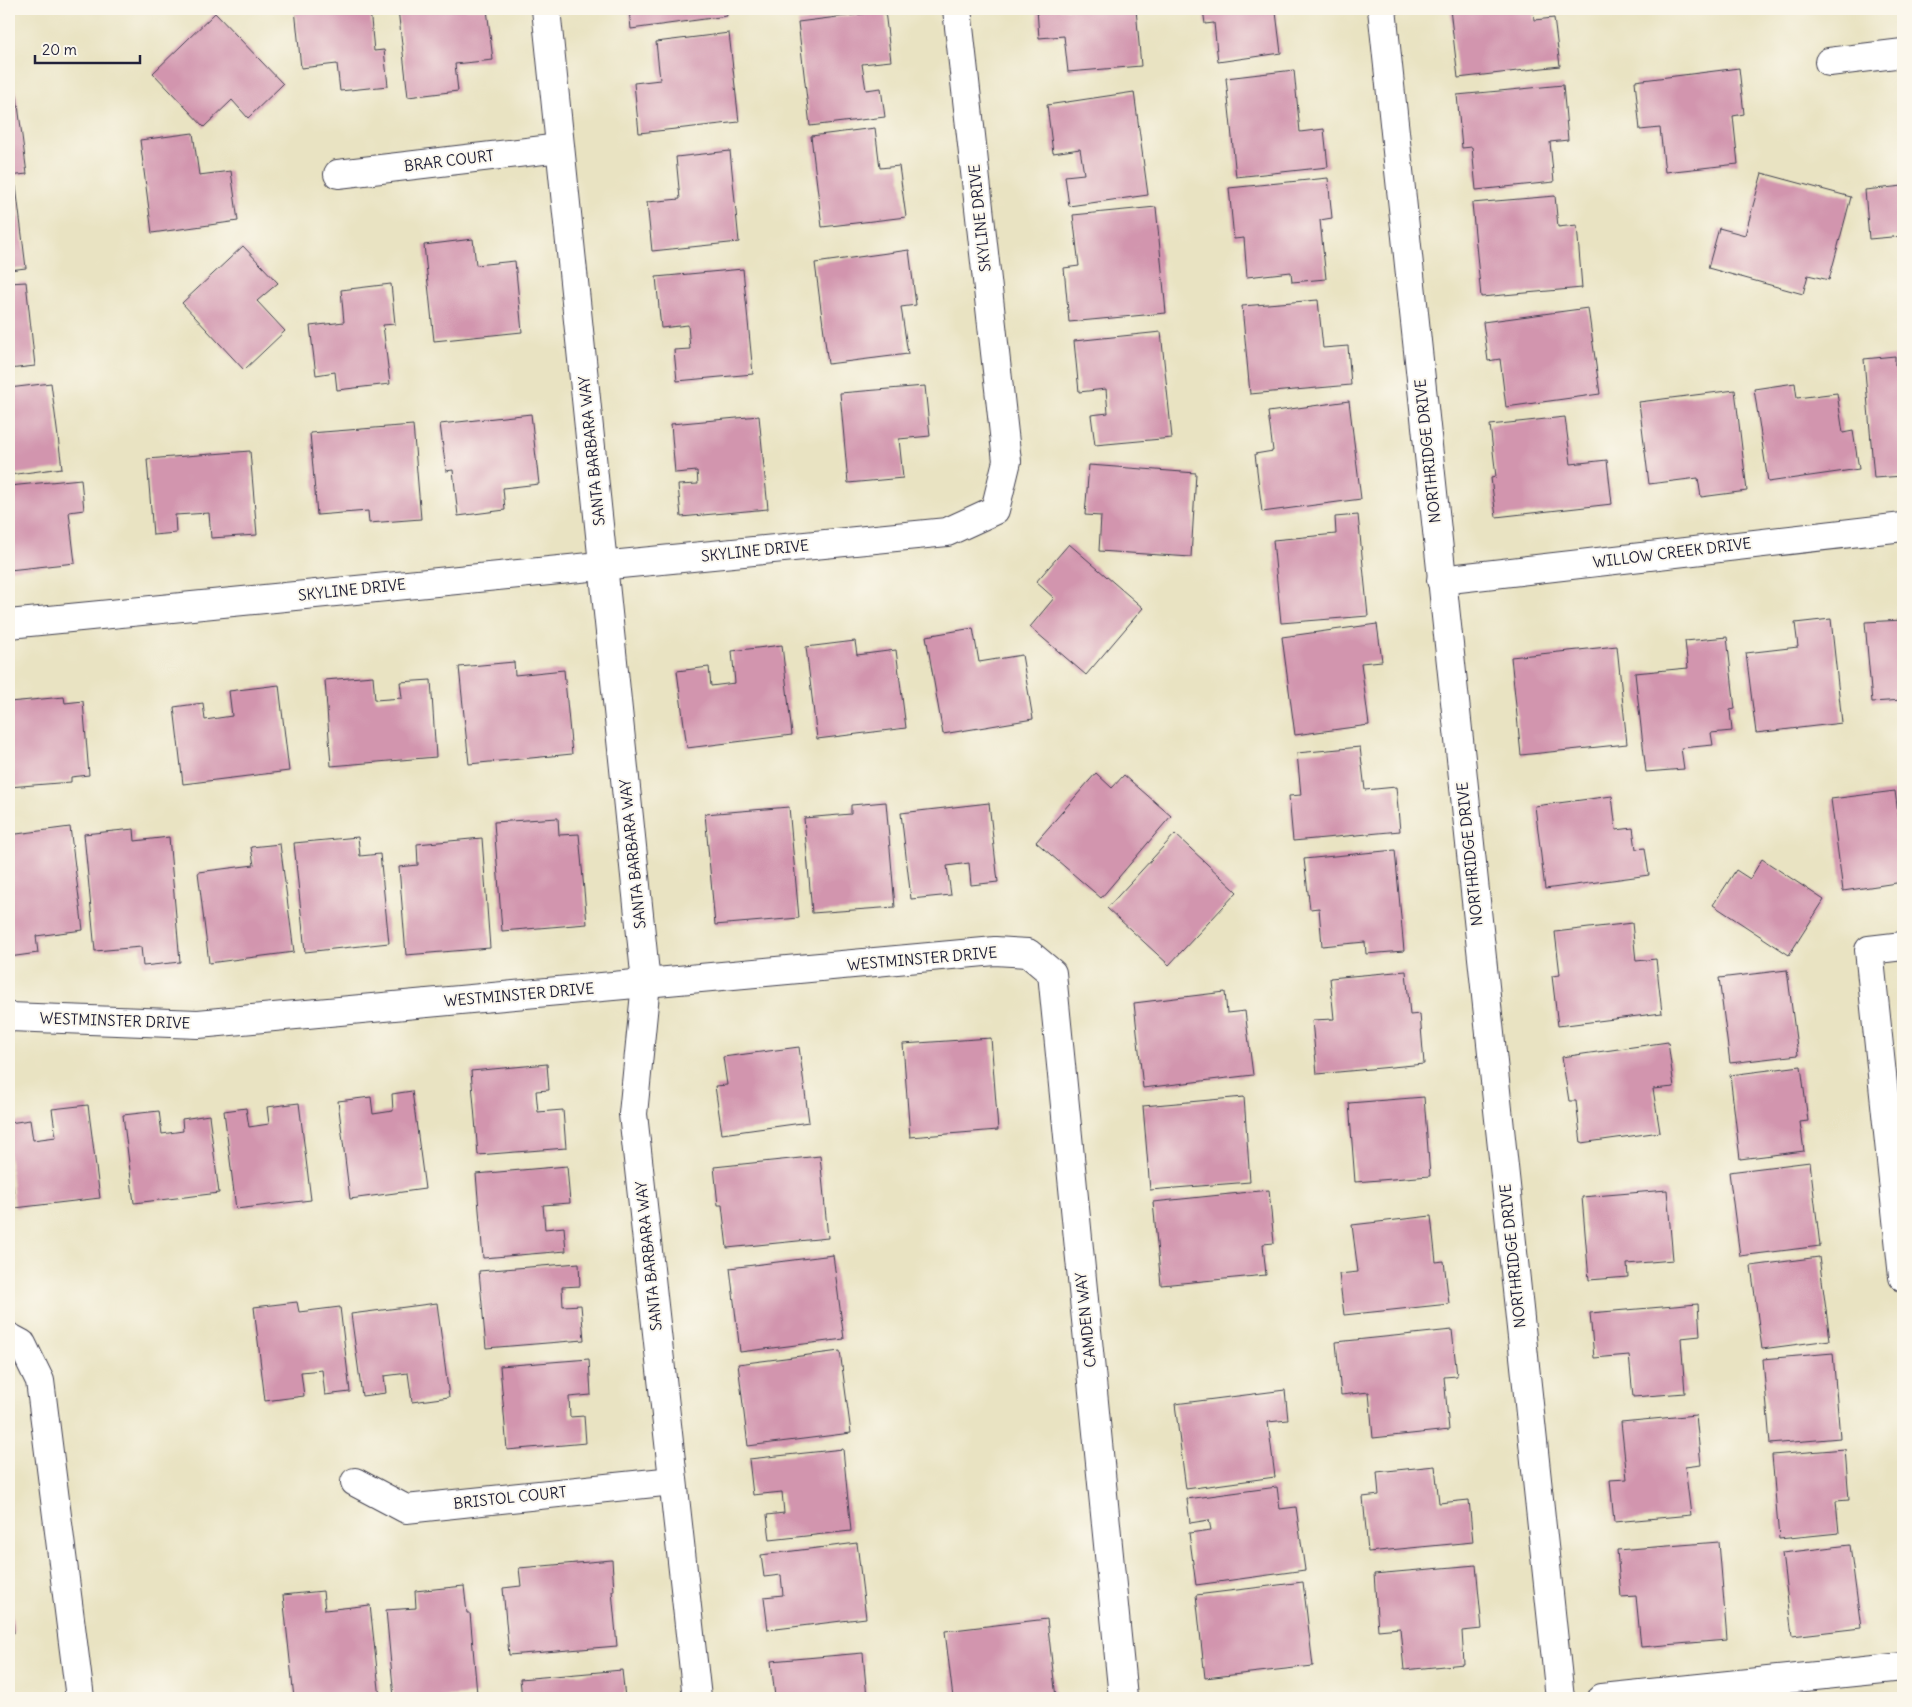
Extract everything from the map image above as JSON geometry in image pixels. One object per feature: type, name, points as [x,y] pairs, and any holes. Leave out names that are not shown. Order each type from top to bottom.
[{"type":"street","name":"SANTA BARBARA WAY","points":[[546,9],[646,983],[633,1114],[697,1698]]},
{"type":"street","name":"SKYLINE DRIVE","points":[[9,624],[947,532],[995,510],[1007,461],[957,9]]},
{"type":"street","name":"NORTHRIDGE DRIVE","points":[[1382,9],[1560,1698]]},
{"type":"street","points":[[1829,62],[1903,53]]},
{"type":"street","name":"BRAR COURT","points":[[338,174],[560,148]]},
{"type":"street","name":"WILLOW CREEK DRIVE","points":[[1441,580],[1903,527]]},
{"type":"street","points":[[1903,946],[1869,950],[1903,1277]]},
{"type":"street","name":"WESTMINSTER DRIVE","points":[[9,1018],[198,1024],[996,951],[1028,953]]},
{"type":"street","name":"CAMDEN WAY","points":[[1028,953],[1052,973],[1124,1698]]},
{"type":"street","points":[[9,1337],[22,1344],[40,1381],[80,1698]]},
{"type":"street","name":"BRISTOL COURT","points":[[354,1482],[406,1510],[673,1481]]},
{"type":"street","points":[[1602,1698],[1903,1667]]},
{"type":"building","points":[[295,9],[370,9],[374,51],[384,50],[388,86],[340,91],[337,64],[301,68]]},
{"type":"building","points":[[398,9],[487,9],[493,60],[455,64],[458,91],[408,97]]},
{"type":"building","points":[[629,9],[726,9],[727,16],[631,29]]},
{"type":"building","points":[[1037,9],[1136,9],[1141,66],[1068,72],[1064,36],[1039,38]]},
{"type":"building","points":[[1203,9],[1294,10],[1276,12],[1281,53],[1218,62],[1214,23],[1205,24]]},
{"type":"building","points":[[1450,9],[1533,9],[1534,20],[1554,18],[1560,66],[1458,78]]},
{"type":"building","points":[[885,11],[891,61],[862,64],[866,90],[881,88],[885,117],[810,126],[798,22]]},
{"type":"building","points":[[215,13],[283,84],[248,118],[232,100],[204,127],[153,73]]},
{"type":"building","points":[[729,33],[739,122],[639,133],[634,83],[660,80],[656,42]]},
{"type":"building","points":[[1739,68],[1744,114],[1733,116],[1738,164],[1665,172],[1660,128],[1640,130],[1635,81]]},
{"type":"building","points":[[1294,70],[1300,132],[1324,129],[1328,167],[1236,177],[1226,78]]},
{"type":"building","points":[[1563,85],[1568,140],[1550,142],[1554,182],[1476,190],[1472,147],[1462,148],[1457,95]]},
{"type":"building","points":[[16,90],[27,174],[9,176],[9,91]]},
{"type":"building","points":[[1134,92],[1148,195],[1069,206],[1065,176],[1084,174],[1080,149],[1053,153],[1047,105]]},
{"type":"building","points":[[875,128],[880,168],[899,166],[906,217],[822,227],[811,136]]},
{"type":"building","points":[[193,133],[199,175],[231,171],[238,221],[152,233],[140,140]]},
{"type":"building","points":[[730,151],[739,242],[652,251],[647,202],[680,199],[676,157]]},
{"type":"building","points":[[1762,173],[1851,197],[1829,280],[1808,275],[1803,294],[1708,268],[1719,228],[1745,235]]},
{"type":"building","points":[[1328,178],[1332,218],[1320,220],[1326,279],[1292,282],[1291,272],[1247,277],[1244,238],[1234,239],[1229,188]]},
{"type":"building","points":[[16,186],[26,268],[9,270],[9,187]]},
{"type":"building","points":[[1903,186],[1903,236],[1869,239],[1865,190]]},
{"type":"building","points":[[1555,196],[1558,227],[1577,225],[1582,288],[1481,297],[1472,203]]},
{"type":"building","points":[[1156,207],[1166,313],[1069,322],[1064,268],[1079,266],[1073,215]]},
{"type":"building","points":[[473,239],[476,265],[515,261],[522,332],[434,341],[424,245]]},
{"type":"building","points":[[243,246],[278,283],[257,301],[285,331],[244,370],[182,303]]},
{"type":"building","points":[[909,250],[916,305],[901,307],[908,354],[828,364],[815,263]]},
{"type":"building","points":[[743,269],[753,374],[677,381],[674,350],[690,349],[688,325],[661,328],[656,277]]},
{"type":"building","points":[[26,282],[35,366],[9,369],[9,283]]},
{"type":"building","points":[[391,284],[395,324],[383,325],[390,384],[337,390],[335,372],[316,375],[310,326],[344,322],[341,290]]},
{"type":"building","points":[[1318,300],[1323,348],[1348,346],[1351,385],[1250,394],[1242,306]]},
{"type":"building","points":[[1588,308],[1600,394],[1506,407],[1500,359],[1488,361],[1483,322]]},
{"type":"building","points":[[1161,332],[1172,438],[1095,445],[1091,415],[1108,413],[1106,389],[1079,392],[1074,341]]},
{"type":"building","points":[[1895,356],[1895,365],[1903,364],[1903,476],[1874,478],[1864,359]]},
{"type":"building","points":[[51,383],[62,468],[9,475],[9,388]]},
{"type":"building","points":[[1795,383],[1797,398],[1837,393],[1843,433],[1853,431],[1859,469],[1768,482],[1754,389]]},
{"type":"building","points":[[925,386],[930,436],[899,439],[903,478],[848,483],[840,393]]},
{"type":"building","points":[[1735,390],[1747,491],[1701,497],[1698,478],[1649,484],[1639,402]]},
{"type":"building","points":[[1349,401],[1361,499],[1262,512],[1255,454],[1273,451],[1268,412]]},
{"type":"building","points":[[531,414],[539,484],[503,488],[505,510],[458,516],[453,470],[446,471],[440,424]]},
{"type":"building","points":[[759,416],[768,509],[681,517],[678,485],[698,484],[697,471],[675,473],[671,424]]},
{"type":"building","points":[[1565,417],[1571,464],[1607,460],[1612,504],[1496,517],[1491,478],[1496,477],[1490,425]]},
{"type":"building","points":[[413,425],[421,519],[369,523],[368,511],[317,515],[310,433]]},
{"type":"building","points":[[250,451],[257,535],[211,538],[209,513],[175,515],[176,533],[153,535],[147,459]]},
{"type":"building","points":[[1089,465],[1196,473],[1191,557],[1099,551],[1101,516],[1085,515]]},
{"type":"building","points":[[81,479],[84,510],[69,512],[75,563],[9,570],[9,486]]},
{"type":"building","points":[[1358,515],[1368,616],[1281,623],[1273,540],[1336,534],[1335,517]]},
{"type":"building","points":[[1069,544],[1143,608],[1086,675],[1030,627],[1054,598],[1036,582]]},
{"type":"building","points":[[1831,619],[1842,723],[1756,733],[1746,653],[1798,647],[1795,623]]},
{"type":"building","points":[[1903,620],[1903,700],[1872,702],[1865,622]]},
{"type":"building","points":[[1377,624],[1382,661],[1361,663],[1369,725],[1295,735],[1282,637]]},
{"type":"building","points":[[973,628],[979,662],[1022,655],[1033,719],[943,734],[926,636]]},
{"type":"building","points":[[1727,637],[1735,709],[1730,710],[1732,731],[1711,733],[1713,745],[1681,748],[1684,769],[1646,772],[1635,673],[1688,668],[1685,641]]},
{"type":"building","points":[[855,641],[857,655],[896,650],[906,728],[817,739],[806,647]]},
{"type":"building","points":[[782,645],[792,735],[687,748],[677,671],[709,667],[711,686],[735,683],[732,651]]},
{"type":"building","points":[[1617,646],[1627,744],[1521,755],[1511,657]]},
{"type":"building","points":[[514,662],[515,675],[564,670],[572,754],[469,764],[459,667]]},
{"type":"building","points":[[373,676],[375,700],[402,698],[400,682],[431,680],[436,757],[331,766],[325,680]]},
{"type":"building","points":[[279,685],[289,771],[183,784],[174,707],[203,703],[205,720],[232,716],[229,691]]},
{"type":"building","points":[[64,697],[65,703],[83,701],[89,775],[71,777],[71,782],[9,787],[9,702]]},
{"type":"building","points":[[1360,747],[1365,790],[1396,787],[1400,831],[1293,841],[1289,796],[1301,795],[1297,753]]},
{"type":"building","points":[[1096,773],[1112,788],[1124,775],[1171,816],[1101,898],[1036,842]]},
{"type":"building","points":[[1895,791],[1903,851],[1903,882],[1843,891],[1831,799]]},
{"type":"building","points":[[1612,796],[1616,830],[1633,828],[1636,849],[1645,848],[1649,875],[1545,889],[1535,806]]},
{"type":"building","points":[[886,802],[895,907],[812,913],[804,818],[851,814],[851,805]]},
{"type":"building","points":[[989,803],[998,882],[971,885],[969,863],[947,866],[951,895],[911,899],[901,813]]},
{"type":"building","points":[[789,807],[799,918],[715,925],[705,814]]},
{"type":"building","points":[[558,818],[559,835],[579,834],[587,924],[502,931],[494,822]]},
{"type":"building","points":[[70,827],[83,930],[36,936],[38,953],[9,957],[9,835]]},
{"type":"building","points":[[134,829],[135,841],[169,837],[180,962],[143,966],[141,947],[95,951],[84,834]]},
{"type":"building","points":[[1175,834],[1237,892],[1169,965],[1107,908]]},
{"type":"building","points":[[358,837],[360,856],[380,854],[389,943],[305,952],[294,843]]},
{"type":"building","points":[[482,838],[490,948],[406,955],[399,867],[418,865],[417,844]]},
{"type":"building","points":[[280,844],[294,952],[209,963],[198,872],[254,865],[251,847]]},
{"type":"building","points":[[1395,850],[1404,951],[1366,954],[1365,942],[1322,946],[1319,908],[1310,909],[1304,859]]},
{"type":"building","points":[[1762,859],[1824,900],[1789,955],[1713,905],[1736,870],[1750,879]]},
{"type":"building","points":[[1632,923],[1636,961],[1656,959],[1662,1013],[1558,1026],[1552,976],[1560,975],[1555,932]]},
{"type":"building","points":[[1787,970],[1798,1055],[1730,1063],[1719,978]]},
{"type":"building","points":[[1406,971],[1410,1015],[1420,1014],[1424,1064],[1317,1074],[1312,1020],[1334,1019],[1330,978]]},
{"type":"building","points":[[1225,992],[1227,1013],[1245,1011],[1253,1075],[1143,1088],[1134,1003]]},
{"type":"building","points":[[991,1038],[998,1130],[910,1137],[903,1044]]},
{"type":"building","points":[[1668,1042],[1674,1087],[1653,1089],[1660,1132],[1581,1143],[1576,1101],[1569,1101],[1562,1057]]},
{"type":"building","points":[[799,1047],[809,1122],[722,1134],[715,1086],[727,1085],[723,1057]]},
{"type":"building","points":[[547,1064],[549,1090],[536,1091],[538,1112],[563,1110],[566,1148],[478,1155],[471,1071]]},
{"type":"building","points":[[1801,1066],[1808,1121],[1800,1122],[1804,1151],[1740,1159],[1730,1075]]},
{"type":"building","points":[[412,1091],[425,1189],[350,1199],[338,1101],[371,1097],[373,1114],[393,1111],[392,1094]]},
{"type":"building","points":[[1244,1097],[1250,1182],[1150,1190],[1143,1106]]},
{"type":"building","points":[[1424,1097],[1430,1176],[1355,1182],[1349,1103]]},
{"type":"building","points":[[299,1103],[311,1200],[236,1209],[224,1111],[246,1108],[249,1127],[269,1124],[267,1107]]},
{"type":"building","points":[[88,1105],[100,1198],[15,1208],[9,1152],[9,1123],[30,1120],[33,1140],[56,1137],[52,1109]]},
{"type":"building","points":[[159,1111],[162,1134],[183,1131],[182,1119],[209,1115],[219,1193],[134,1203],[123,1115]]},
{"type":"building","points":[[820,1156],[828,1238],[727,1248],[722,1205],[718,1205],[714,1167]]},
{"type":"building","points":[[1810,1162],[1820,1246],[1740,1256],[1729,1172]]},
{"type":"building","points":[[567,1166],[570,1203],[543,1205],[545,1229],[564,1227],[566,1251],[483,1258],[476,1174]]},
{"type":"building","points":[[1269,1190],[1274,1243],[1263,1244],[1266,1275],[1161,1285],[1153,1202]]},
{"type":"building","points":[[1667,1190],[1673,1260],[1627,1264],[1628,1277],[1589,1280],[1582,1197]]},
{"type":"building","points":[[1431,1216],[1436,1262],[1444,1261],[1449,1304],[1344,1315],[1339,1274],[1358,1272],[1352,1225]]},
{"type":"building","points":[[833,1255],[844,1339],[740,1352],[730,1268]]},
{"type":"building","points":[[1819,1257],[1830,1340],[1762,1349],[1751,1266]]},
{"type":"building","points":[[579,1263],[580,1286],[562,1287],[563,1306],[581,1305],[584,1340],[486,1348],[479,1271]]},
{"type":"building","points":[[297,1302],[299,1312],[340,1307],[350,1392],[325,1395],[322,1370],[301,1372],[304,1396],[265,1401],[254,1307]]},
{"type":"building","points":[[437,1303],[449,1397],[412,1402],[408,1373],[384,1376],[386,1393],[362,1396],[351,1314]]},
{"type":"building","points":[[1698,1304],[1700,1336],[1681,1338],[1685,1393],[1633,1397],[1629,1355],[1594,1358],[1590,1313]]},
{"type":"building","points":[[1452,1330],[1457,1376],[1444,1377],[1449,1430],[1373,1438],[1369,1392],[1341,1395],[1336,1342]]},
{"type":"building","points":[[840,1351],[851,1433],[748,1446],[738,1364]]},
{"type":"building","points":[[1833,1353],[1840,1438],[1770,1444],[1763,1359]]},
{"type":"building","points":[[589,1359],[591,1395],[569,1397],[570,1417],[584,1416],[586,1443],[507,1450],[500,1366]]},
{"type":"building","points":[[1285,1390],[1288,1420],[1268,1422],[1275,1477],[1186,1489],[1175,1404]]},
{"type":"building","points":[[1696,1415],[1701,1465],[1685,1467],[1691,1515],[1614,1522],[1610,1480],[1627,1479],[1621,1422]]},
{"type":"building","points":[[843,1449],[851,1531],[770,1540],[767,1515],[784,1513],[782,1492],[753,1495],[749,1459]]},
{"type":"building","points":[[1845,1449],[1849,1500],[1836,1501],[1839,1533],[1779,1539],[1772,1455]]},
{"type":"building","points":[[1435,1466],[1439,1503],[1469,1500],[1473,1542],[1368,1552],[1363,1497],[1379,1495],[1377,1472]]},
{"type":"building","points":[[1277,1487],[1280,1509],[1296,1507],[1305,1570],[1196,1585],[1189,1533],[1211,1530],[1209,1520],[1190,1523],[1187,1499]]},
{"type":"building","points":[[1719,1542],[1727,1640],[1641,1647],[1636,1596],[1621,1597],[1617,1550]]},
{"type":"building","points":[[857,1543],[866,1618],[768,1630],[764,1597],[783,1595],[781,1575],[764,1577],[761,1555]]},
{"type":"building","points":[[1850,1545],[1861,1628],[1792,1636],[1782,1553]]},
{"type":"building","points":[[612,1560],[614,1591],[612,1591],[617,1646],[509,1655],[503,1588],[521,1586],[519,1568]]},
{"type":"building","points":[[1476,1565],[1482,1629],[1462,1631],[1464,1664],[1404,1670],[1400,1628],[1378,1630],[1374,1574]]},
{"type":"building","points":[[1303,1582],[1313,1666],[1205,1678],[1196,1595]]},
{"type":"building","points":[[464,1586],[467,1613],[470,1613],[477,1694],[428,1698],[394,1698],[386,1610],[416,1608],[415,1591]]},
{"type":"building","points":[[9,1591],[14,1633],[9,1633]]},
{"type":"building","points":[[323,1591],[325,1610],[370,1605],[380,1698],[294,1698],[283,1595]]},
{"type":"building","points":[[1047,1619],[1056,1698],[953,1698],[945,1631]]},
{"type":"building","points":[[863,1653],[867,1698],[803,1698],[803,1695],[775,1697],[771,1661]]},
{"type":"building","points":[[622,1670],[625,1698],[522,1698],[520,1679]]}]
